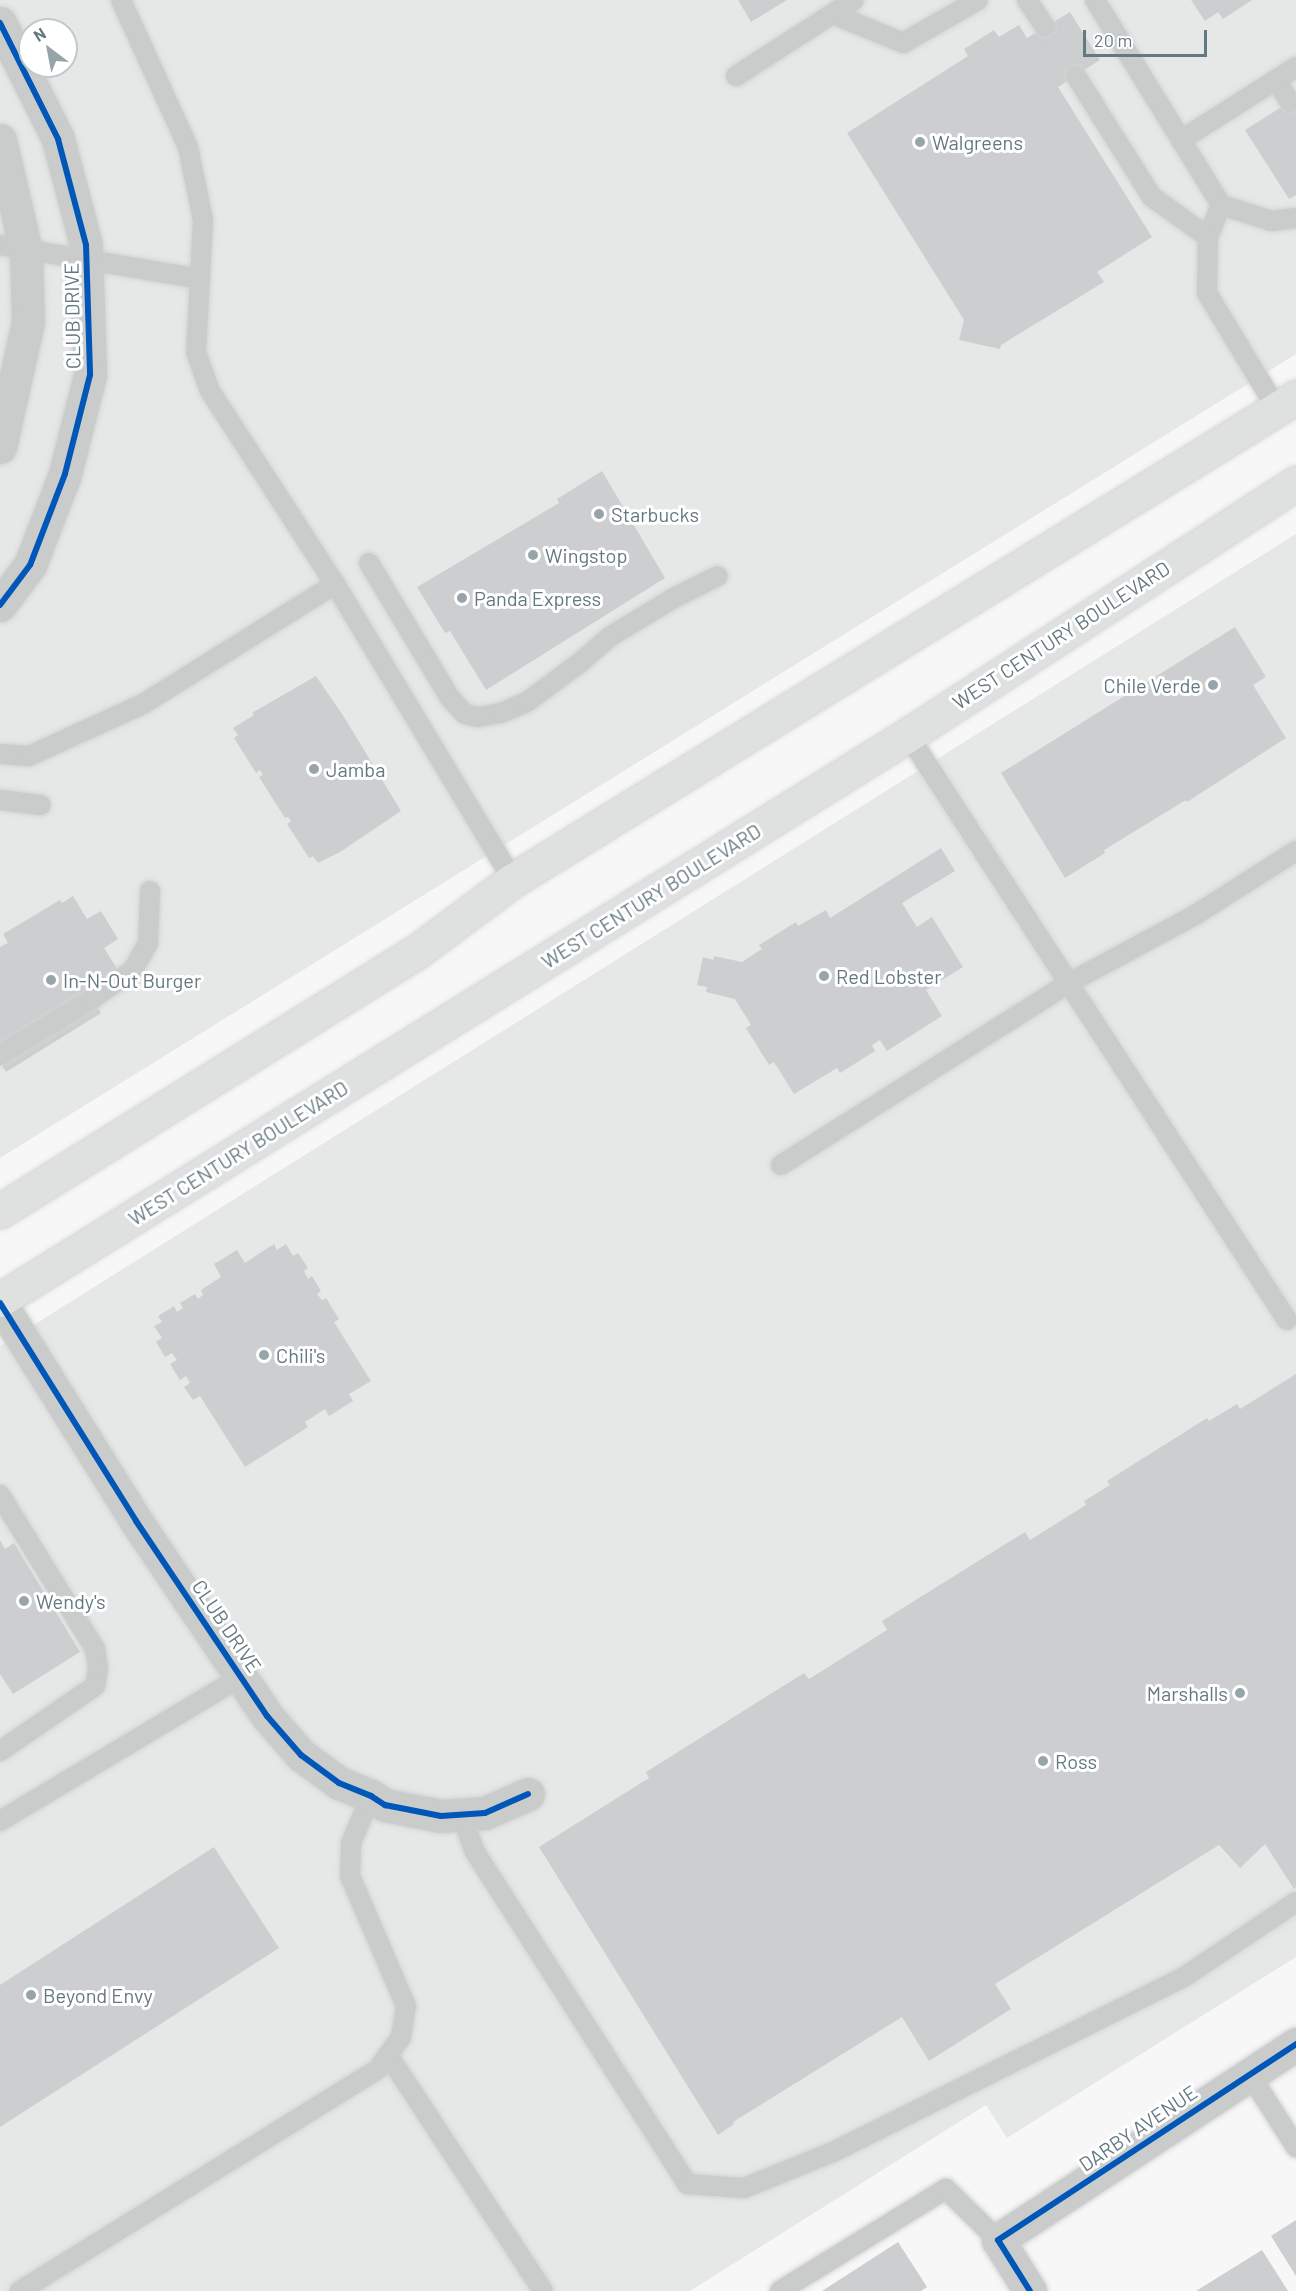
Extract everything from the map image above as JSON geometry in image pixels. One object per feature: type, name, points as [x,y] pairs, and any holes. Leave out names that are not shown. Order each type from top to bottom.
[{"type":"main road","points":[[0,1210],[415,953],[513,880],[1286,403]]},
{"type":"main road","name":"WEST CENTURY BOULEVARD","points":[[0,1302],[908,735],[1296,483]]},
{"type":"street","name":"CLUB DRIVE","points":[[0,23],[58,139],[88,261],[90,375],[65,474],[30,565],[0,605]]},
{"type":"street","points":[[0,141],[13,248],[28,322],[0,447]]},
{"type":"street","name":"CLUB DRIVE","points":[[0,1302],[136,1521],[267,1716],[301,1755],[339,1783],[371,1796],[385,1805],[441,1816],[485,1813],[528,1794]]},
{"type":"street","name":"DARBY AVENUE","points":[[998,2240],[1296,2044]]},
{"type":"street","points":[[998,2240],[1030,2291]]},
{"type":"lane","points":[[121,0],[188,147],[203,220],[196,352],[210,391],[334,584],[513,880]]},
{"type":"lane","points":[[736,76],[854,0]]},
{"type":"lane","points":[[833,14],[903,43],[978,0]]},
{"type":"lane","points":[[1027,0],[1045,27]]},
{"type":"lane","points":[[1095,0],[1221,205],[1271,221],[1296,218]]},
{"type":"lane","points":[[1181,140],[1296,67]]},
{"type":"lane","points":[[1076,76],[1152,197],[1208,237]]},
{"type":"lane","points":[[1276,80],[1290,102]]},
{"type":"lane","points":[[1221,205],[1208,237],[1207,293],[1286,403]]},
{"type":"lane","points":[[13,248],[200,279]]},
{"type":"lane","points":[[369,563],[450,698],[465,714],[478,717],[501,712],[527,702],[611,636],[672,599],[718,576]]},
{"type":"lane","points":[[0,754],[28,756],[143,704],[334,584]]},
{"type":"lane","points":[[908,735],[1067,984],[1287,1320]]},
{"type":"lane","points":[[0,800],[40,805]]},
{"type":"lane","points":[[781,1165],[1067,984],[1196,915],[1296,851]]},
{"type":"lane","points":[[0,1054],[92,999],[133,970],[148,943],[150,891]]},
{"type":"lane","points":[[0,1495],[95,1649],[98,1670],[95,1686],[0,1751]]},
{"type":"lane","points":[[0,1821],[241,1677]]},
{"type":"lane","points":[[20,2291],[378,2069],[401,2037],[406,2006],[350,1876],[351,1843],[371,1796]]},
{"type":"lane","points":[[461,1814],[475,1852],[687,2184],[744,2188],[833,2152],[1184,1977],[1296,1902]]},
{"type":"lane","points":[[388,2055],[543,2291]]},
{"type":"lane","points":[[1249,2073],[1296,2147]]},
{"type":"lane","points":[[780,2291],[946,2190],[998,2240]]},
{"type":"shaded area","points":[[0,0],[1296,0],[1296,354],[0,1158]]},
{"type":"shaded area","points":[[1296,534],[1296,1957],[1007,2138],[986,2105],[690,2291],[0,2291],[0,1346]]},
{"type":"building","points":[[738,0],[787,0],[751,22]]},
{"type":"building","points":[[1191,0],[1252,0],[1223,19],[1218,12],[1205,21]]},
{"type":"building","name":"Walgreens","points":[[1070,12],[1100,60],[1058,87],[1152,237],[1097,272],[1104,282],[1001,345],[1000,349],[959,340],[964,320],[847,133],[968,56],[964,49],[994,30],[999,37],[1019,25],[1027,38]]},
{"type":"building","points":[[1296,98],[1296,195],[1289,199],[1245,130]]},
{"type":"building","points":[[602,471],[665,578],[486,690],[450,631],[445,633],[417,587],[559,503],[557,499]]},
{"type":"building","points":[[1235,627],[1266,677],[1253,685],[1286,738],[1187,802],[1186,800],[1104,850],[1105,853],[1065,878],[1001,773]]},
{"type":"building","name":"Jamba","points":[[316,676],[344,717],[401,811],[340,852],[318,863],[313,856],[309,858],[287,824],[291,821],[288,817],[285,818],[259,777],[263,775],[260,770],[256,773],[234,738],[238,735],[233,728],[254,715],[252,713]]},
{"type":"building","name":"Red Lobster","points":[[941,848],[955,871],[902,903],[917,927],[932,917],[963,967],[926,990],[942,1016],[887,1051],[880,1040],[872,1045],[875,1051],[840,1073],[837,1068],[794,1094],[774,1062],[769,1065],[746,1028],[751,1025],[735,999],[706,992],[707,987],[697,985],[703,957],[713,960],[714,956],[742,962],[762,949],[759,945],[796,922],[798,926],[826,910],[830,918]]},
{"type":"building","name":"In-N-Out Burger","points":[[73,896],[87,919],[101,911],[118,939],[104,948],[118,970],[86,989],[101,1013],[6,1072],[0,1062],[0,947],[8,943],[3,934],[60,900],[62,903]]},
{"type":"building","name":"Chili's","points":[[274,1244],[277,1250],[286,1244],[293,1256],[298,1253],[308,1268],[304,1271],[308,1279],[312,1276],[321,1291],[317,1294],[322,1300],[326,1298],[339,1319],[334,1322],[371,1381],[349,1394],[353,1401],[329,1416],[325,1409],[305,1422],[308,1427],[245,1467],[200,1396],[193,1400],[184,1387],[190,1383],[186,1376],[180,1380],[170,1364],[177,1360],[172,1353],[165,1357],[156,1342],[162,1338],[154,1326],[162,1322],[158,1316],[174,1306],[177,1312],[183,1308],[180,1303],[195,1294],[198,1299],[203,1295],[201,1290],[221,1277],[214,1264],[237,1250],[245,1263]]},
{"type":"building","points":[[1296,1374],[1296,1887],[1294,1889],[1265,1844],[1240,1868],[1219,1845],[995,1984],[1011,2009],[929,2061],[902,2017],[733,2122],[734,2124],[718,2135],[539,1847],[649,1778],[646,1772],[804,1673],[809,1679],[887,1630],[882,1621],[1025,1532],[1030,1540],[1086,1505],[1084,1501],[1110,1485],[1107,1481],[1207,1418],[1209,1421],[1237,1404],[1240,1409]]},
{"type":"building","name":"Wendy's","points":[[0,1540],[5,1549],[14,1543],[80,1652],[13,1694],[0,1674]]},
{"type":"building","points":[[214,1847],[279,1948],[0,2127],[0,1985]]},
{"type":"building","points":[[1296,2220],[1296,2276],[1271,2236]]},
{"type":"building","points":[[898,2242],[927,2287],[921,2291],[822,2291]]},
{"type":"building","points":[[1262,2250],[1288,2291],[1196,2291]]},
{"type":"cycle path","points":[[0,23],[58,139],[86,245],[90,375],[65,474],[30,565],[0,605]]},
{"type":"cycle path","points":[[0,1303],[136,1521],[267,1716],[301,1755],[339,1783],[371,1796],[385,1805],[441,1816],[485,1813],[528,1794]]},
{"type":"cycle path","points":[[1030,2291],[998,2240],[1296,2044]]},
{"type":"place","name":"Walgreens","points":[[920,142]]},
{"type":"place","name":"Starbucks","points":[[599,514]]},
{"type":"place","name":"Wingstop","points":[[533,555]]},
{"type":"place","name":"Panda Express","points":[[462,598]]},
{"type":"place","name":"Chile Verde","points":[[1213,685]]},
{"type":"place","name":"Jamba","points":[[314,769]]},
{"type":"place","name":"Red Lobster","points":[[824,976]]},
{"type":"place","name":"In-N-Out Burger","points":[[51,980]]},
{"type":"place","name":"Chili's","points":[[264,1355]]},
{"type":"place","name":"Wendy's","points":[[24,1601]]},
{"type":"place","name":"Marshalls","points":[[1240,1693]]},
{"type":"place","name":"Ross","points":[[1043,1761]]},
{"type":"place","name":"Beyond Envy","points":[[31,1995]]}]
